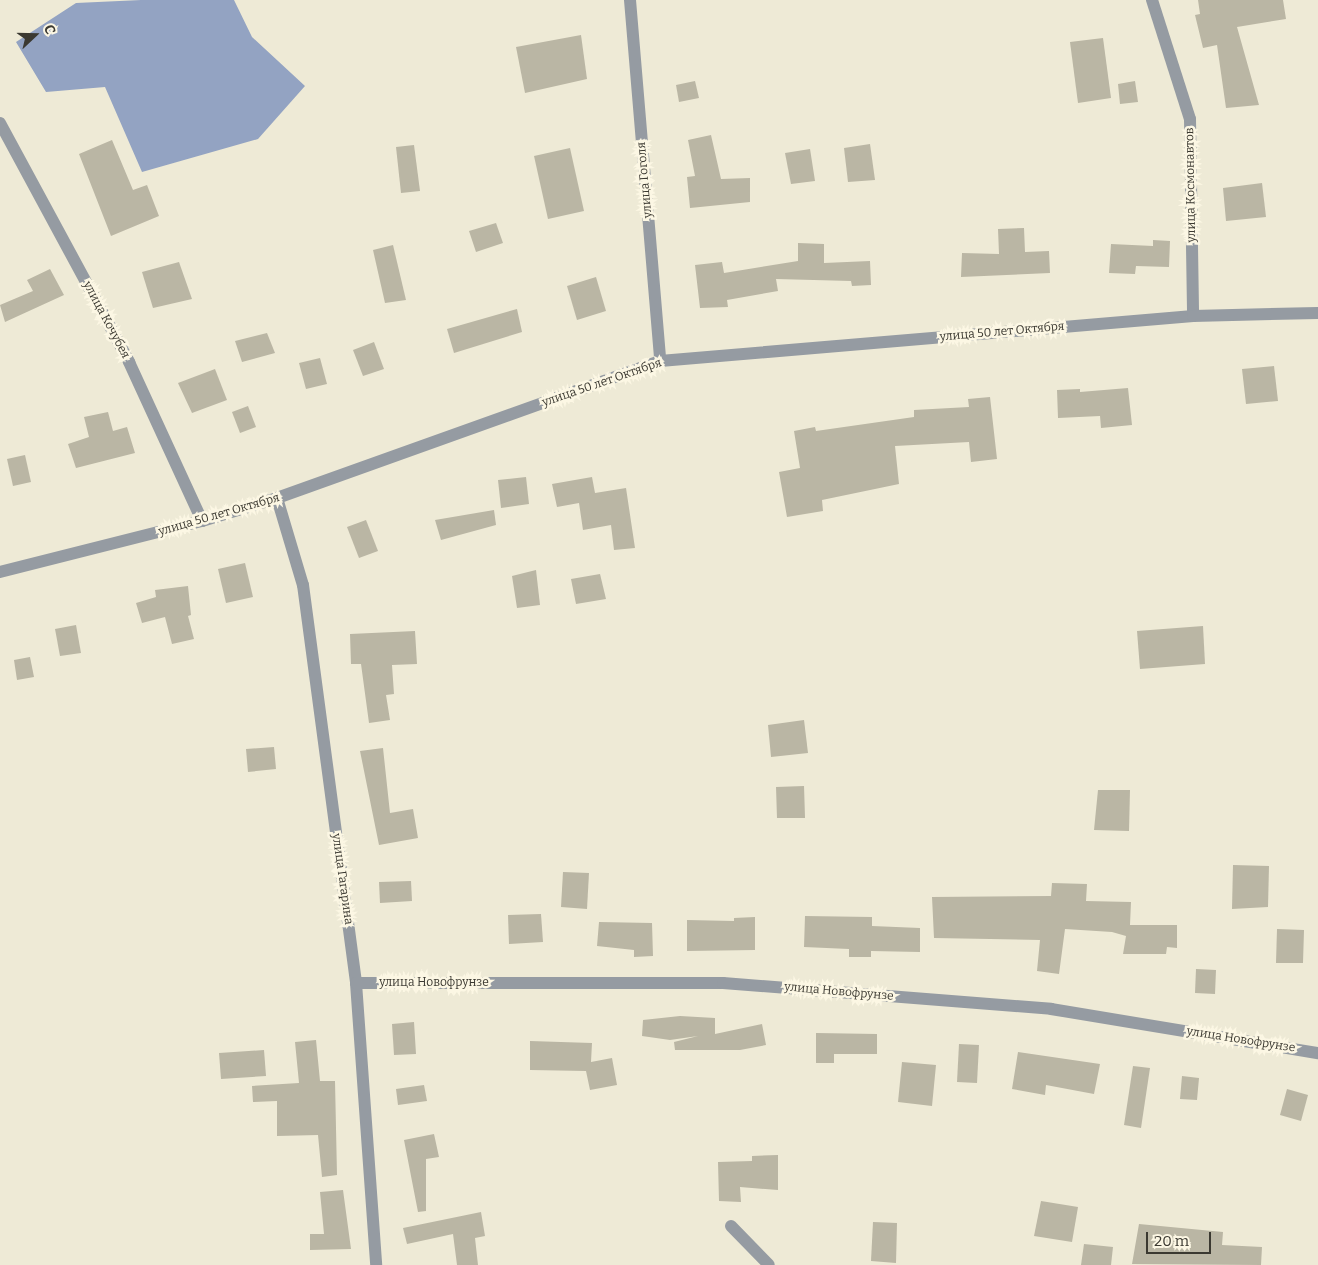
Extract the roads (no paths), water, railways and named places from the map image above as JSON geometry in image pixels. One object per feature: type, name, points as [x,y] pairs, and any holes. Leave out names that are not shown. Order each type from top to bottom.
[{"type":"street","name":"улица Гоголя","points":[[630,0],[660,361]]},
{"type":"street","name":"улица Космонавтов","points":[[1152,0],[1190,119],[1193,316]]},
{"type":"street","name":"улица Кочубея","points":[[0,123],[129,362],[202,522]]},
{"type":"street","name":"улица 50 лет Октября","points":[[0,572],[202,522],[277,498],[660,361],[1193,316],[1318,313]]},
{"type":"street","name":"улица Гагарина","points":[[277,498],[303,585],[356,983],[376,1265]]},
{"type":"street","name":"улица Новофрунзе","points":[[356,983],[723,983],[1051,1009],[1318,1053]]},
{"type":"street","points":[[731,1226],[769,1265]]},
{"type":"water","points":[[141,0],[234,0],[252,37],[305,86],[258,139],[142,172],[105,87],[46,92],[16,42],[76,3]]}]
